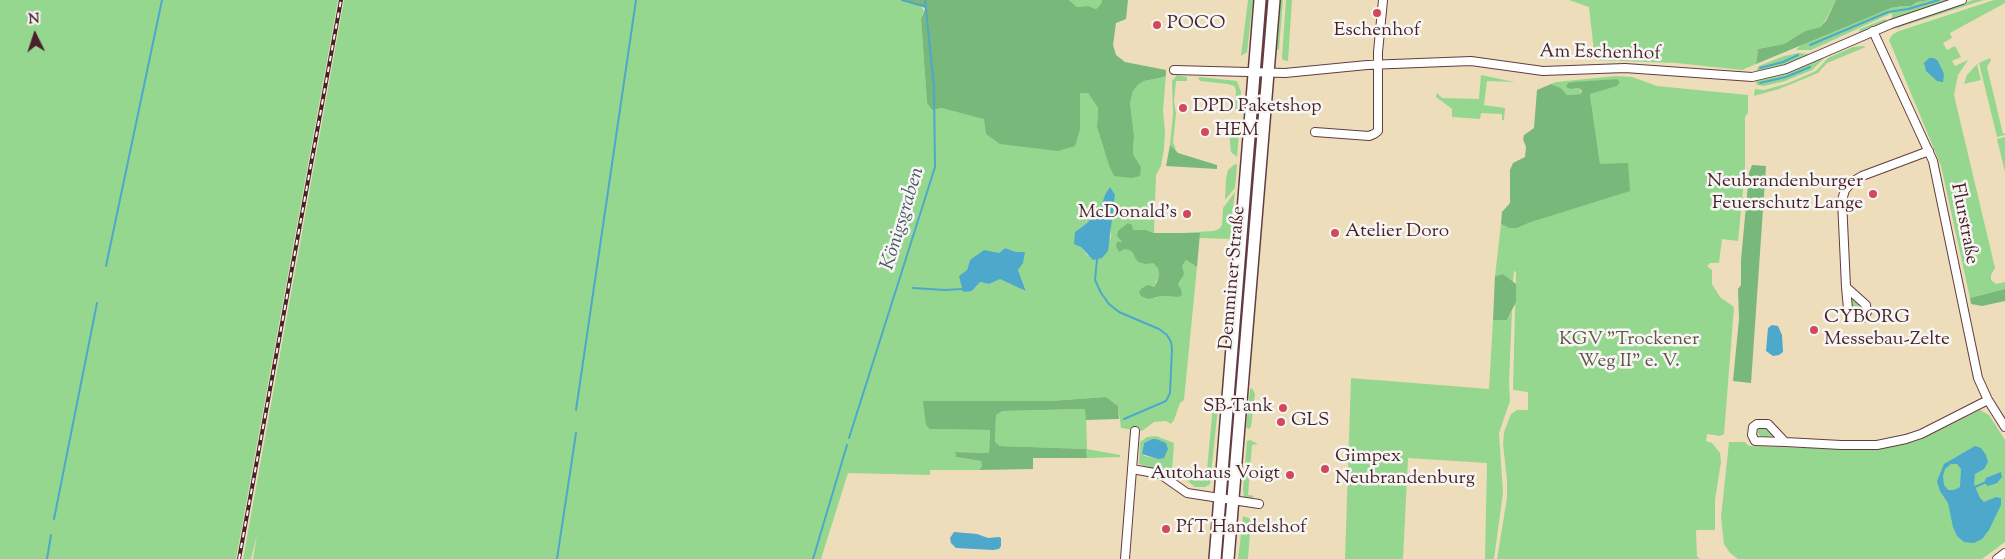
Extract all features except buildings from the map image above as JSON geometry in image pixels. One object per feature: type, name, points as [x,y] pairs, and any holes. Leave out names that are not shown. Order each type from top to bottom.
[{"type":"main road","name":"Demminer Straße","points":[[1215,559],[1260,0]]},
{"type":"main road","name":"Demminer Straße","points":[[1228,559],[1274,0]]},
{"type":"street","points":[[1315,132],[1369,136],[1376,133],[1380,127],[1378,52],[1383,0]]},
{"type":"street","name":"Am Eschenhof","points":[[1254,72],[1285,73],[1379,65],[1471,61],[1543,71],[1625,68],[1752,77],[1786,69],[1913,15],[1962,0]]},
{"type":"street","name":"Flurstraße","points":[[1874,31],[1928,152],[1937,178],[1978,378],[1988,400],[2005,427]]},
{"type":"street","points":[[1174,70],[1254,72]]},
{"type":"street","points":[[1846,287],[1842,200],[1845,190],[1852,182],[1862,176],[1928,152]]},
{"type":"street","points":[[1785,442],[1856,445],[1894,442],[1921,434],[1988,400]]},
{"type":"street","points":[[1125,559],[1135,431]]},
{"type":"street","points":[[1132,469],[1160,474],[1187,493],[1259,504]]},
{"type":"street","points":[[1997,559],[2005,553]]},
{"type":"green space","points":[[0,0],[338,0],[236,559],[0,559]]},
{"type":"green space","points":[[344,0],[902,0],[919,5],[924,10],[921,19],[927,103],[932,110],[942,108],[1080,129],[1080,92],[1088,93],[1098,108],[1097,127],[1114,176],[1141,167],[1133,154],[1134,135],[1130,103],[1133,91],[1144,81],[1166,75],[1163,110],[1164,149],[1161,166],[1156,175],[1154,233],[1146,230],[1133,230],[1128,224],[1124,227],[1120,239],[1125,249],[1131,251],[1133,255],[1158,267],[1159,275],[1154,287],[1142,288],[1155,298],[1162,296],[1178,297],[1178,285],[1181,281],[1182,266],[1186,260],[1197,267],[1184,400],[1180,403],[1171,424],[1166,421],[1154,422],[1142,431],[1121,428],[1118,406],[1106,397],[1050,401],[924,401],[930,429],[990,430],[989,453],[955,452],[956,457],[981,461],[982,466],[979,470],[930,470],[930,475],[848,473],[821,559],[253,559],[257,535],[251,559],[243,559]],"holes":[[[1105,195],[1115,195],[1111,219],[1111,238],[1088,256],[1081,247],[1075,232],[1087,223],[1102,207]],[[1005,248],[1016,252],[1018,270],[1026,290],[1000,278],[989,284],[980,282],[972,291],[967,270],[970,260],[999,253]]]},
{"type":"green space","points":[[902,0],[1069,0],[1077,7],[1088,6],[1096,9],[1102,0],[1128,0],[1126,19],[1116,23],[1113,45],[1116,55],[1125,62],[1166,70],[1164,77],[1144,81],[1138,85],[1133,91],[1130,103],[1134,135],[1133,154],[1141,167],[1140,176],[1132,178],[1114,176],[1097,127],[1098,108],[1088,93],[1080,93],[1080,129],[1075,146],[1058,151],[1000,144],[986,134],[984,119],[942,108],[932,110],[927,103],[921,19],[926,7]]},
{"type":"green space","points":[[1069,0],[1102,0],[1096,9],[1088,6],[1077,7]]},
{"type":"green space","points":[[1248,0],[1253,0],[1247,52],[1241,56]]},
{"type":"green space","points":[[1278,0],[1283,0],[1279,49],[1274,53]]},
{"type":"green space","points":[[1286,0],[1292,0],[1288,61],[1283,60],[1282,57]]},
{"type":"green space","points":[[1569,0],[1836,0],[1820,27],[1805,31],[1784,44],[1758,49],[1756,64],[1742,70],[1676,63],[1595,60],[1589,7]]},
{"type":"green space","points":[[1836,0],[1930,0],[1917,2],[1911,6],[1891,8],[1756,64],[1758,49],[1784,44],[1805,31],[1820,27],[1826,21]]},
{"type":"green space","points":[[1950,0],[1892,19],[1892,13],[1811,50],[1796,50],[1803,43],[1891,8],[1911,6],[1917,2]]},
{"type":"green space","points":[[1973,0],[1984,0],[1897,28],[1897,26]]},
{"type":"green space","points":[[1994,0],[2005,0],[2005,3],[1950,33],[1952,38],[1943,43],[1947,50],[1955,46],[1961,57],[1952,61],[1955,66],[1968,60],[1958,75],[1954,95],[1995,268],[1991,275],[1991,280],[1996,284],[2005,282],[2005,289],[1970,298],[1941,166],[1889,40],[1892,35],[1899,31]]},
{"type":"green space","points":[[1885,19],[1888,21],[1859,33],[1860,29]]},
{"type":"green space","points":[[1853,47],[1866,47],[1827,63],[1818,73],[1779,89],[1754,96],[1755,89],[1764,90],[1786,84],[1816,71],[1828,58]]},
{"type":"green space","points":[[1799,53],[1810,54],[1783,66],[1755,73],[1759,66],[1784,56]]},
{"type":"green space","points":[[1827,55],[1812,70],[1785,81],[1764,86],[1757,85],[1755,81],[1788,72]]},
{"type":"green space","points":[[1990,58],[1991,60],[1987,67],[2003,134],[2005,133],[2005,135],[1997,137],[1979,63]]},
{"type":"green space","points":[[1977,64],[1981,80],[1964,84],[1967,75]]},
{"type":"green space","points":[[1177,75],[1187,77],[1187,81],[1176,81],[1174,101],[1176,114],[1173,142],[1177,153],[1170,145],[1173,114],[1172,81]]},
{"type":"green space","points":[[1481,75],[1515,82],[1487,81],[1484,105],[1505,108],[1504,120],[1502,120],[1502,114],[1481,113],[1480,119],[1452,117],[1452,109],[1436,97],[1437,93],[1442,98],[1479,99]]},
{"type":"green space","name":"KGV \"Trockener Weg II\" e. V.","points":[[1616,76],[1632,77],[1657,86],[1748,95],[1748,113],[1745,117],[1745,169],[1738,241],[1722,239],[1719,263],[1710,263],[1707,266],[1712,270],[1712,284],[1720,297],[1734,307],[1724,434],[1720,436],[1707,434],[1706,441],[1712,443],[1720,453],[1721,462],[1715,500],[1715,530],[1696,530],[1697,556],[1700,559],[1497,559],[1507,498],[1503,444],[1504,432],[1511,414],[1517,410],[1528,410],[1528,392],[1513,390],[1516,272],[1514,271],[1513,282],[1503,274],[1495,276],[1501,224],[1509,228],[1517,228],[1531,222],[1600,164],[1590,93],[1617,86],[1620,82],[1617,79],[1568,83],[1571,89],[1579,88],[1582,94],[1567,95],[1561,88],[1551,84]]},
{"type":"green space","points":[[1198,78],[1237,81],[1241,92],[1239,111],[1235,109],[1236,90],[1234,86],[1200,81]]},
{"type":"green space","points":[[1617,79],[1620,82],[1617,86],[1590,94],[1600,164],[1628,163],[1630,191],[1517,228],[1509,228],[1501,224],[1502,212],[1510,203],[1510,170],[1513,163],[1525,157],[1524,135],[1534,128],[1537,90],[1551,84],[1561,88],[1567,95],[1581,94],[1582,91],[1579,88],[1571,89],[1566,87],[1568,83]]},
{"type":"green space","points":[[1256,93],[1259,94],[1254,152],[1255,173],[1229,486],[1227,486],[1230,429],[1252,173]]},
{"type":"green space","points":[[1240,120],[1237,157],[1231,152],[1229,133],[1234,121]]},
{"type":"green space","points":[[2005,137],[2005,172],[1997,139]]},
{"type":"green space","points":[[1170,145],[1178,153],[1217,165],[1217,169],[1166,166]]},
{"type":"green space","points":[[1235,164],[1237,165],[1235,188],[1225,200],[1228,170]]},
{"type":"green space","points":[[1752,165],[1766,166],[1751,383],[1733,381],[1739,319],[1738,289],[1741,285],[1741,260],[1749,173]]},
{"type":"green space","points":[[1235,192],[1231,239],[1199,238],[1200,234],[1182,233],[1219,229],[1222,225],[1223,208]]},
{"type":"green space","points":[[1128,223],[1132,225],[1133,230],[1146,230],[1154,233],[1200,233],[1197,267],[1186,260],[1182,266],[1184,274],[1178,285],[1182,295],[1178,297],[1162,296],[1148,299],[1141,296],[1139,292],[1142,288],[1148,285],[1154,287],[1159,275],[1158,268],[1153,263],[1138,262],[1131,251],[1125,249],[1119,252],[1116,246],[1117,242],[1122,242],[1117,236],[1118,231]]},
{"type":"green space","points":[[1503,274],[1516,284],[1516,302],[1507,320],[1493,320],[1495,276]]},
{"type":"green space","points":[[2005,289],[2005,301],[1982,306],[1971,304],[1970,298]]},
{"type":"green space","points":[[1854,299],[1862,306],[1863,312],[1860,315],[1854,314],[1852,310],[1851,302]]},
{"type":"green space","points":[[1512,311],[1510,401],[1499,433],[1503,493],[1494,559],[1485,559],[1487,463],[1408,458],[1403,559],[1345,559],[1351,378],[1489,389],[1493,320],[1507,320]]},
{"type":"green space","points":[[1252,388],[1255,394],[1251,427],[1249,429],[1246,427],[1250,389]]},
{"type":"green space","points":[[1106,397],[1118,406],[1119,419],[1086,420],[1085,409],[1003,411],[996,415],[995,442],[1000,446],[1086,449],[1087,458],[1033,458],[1033,469],[979,470],[982,466],[981,461],[956,457],[955,452],[989,453],[990,430],[930,429],[926,425],[923,401],[1050,401]]},
{"type":"green space","points":[[1213,406],[1218,407],[1210,484],[1205,487],[1195,487],[1180,475],[1180,472],[1193,472],[1193,475],[1189,475],[1189,478],[1206,480]]},
{"type":"green space","points":[[1086,409],[1087,449],[1120,455],[1120,457],[1087,458],[1086,449],[1000,446],[995,443],[996,415],[1003,411]]},
{"type":"green space","points":[[1980,410],[1989,415],[2005,440],[2005,542],[1982,559],[1738,559],[1730,553],[1724,544],[1721,517],[1729,442],[1745,442],[1749,446],[1872,450],[1917,441]]},
{"type":"green space","points":[[1764,425],[1773,434],[1772,436],[1761,436],[1758,434],[1758,427]]},
{"type":"green space","points":[[1156,436],[1174,443],[1172,471],[1177,472],[1173,477],[1168,473],[1139,464],[1140,442],[1147,437]],"holes":[[[1152,439],[1158,459],[1142,454],[1144,443]]]},
{"type":"green space","points":[[1250,440],[1258,444],[1252,445],[1248,495],[1254,496],[1252,498],[1244,497],[1243,490],[1247,441]]},
{"type":"green space","points":[[1243,516],[1251,519],[1248,559],[1238,559]]},
{"type":"water","points":[[1929,58],[1934,58],[1938,61],[1944,74],[1943,82],[1937,81],[1926,71],[1924,63]]},
{"type":"water","points":[[1110,187],[1115,195],[1108,251],[1102,258],[1093,260],[1081,247],[1074,244],[1075,232],[1087,223],[1101,207]]},
{"type":"water","points":[[1005,248],[1016,252],[1025,252],[1023,263],[1018,270],[1026,291],[1000,279],[989,284],[980,282],[972,291],[963,292],[959,276],[967,270],[970,260],[984,250],[999,253]]},
{"type":"water","points":[[1772,325],[1778,326],[1782,335],[1783,352],[1773,356],[1766,351],[1768,328]]},
{"type":"water","points":[[1152,439],[1166,443],[1168,449],[1164,458],[1158,459],[1142,454],[1144,443]]},
{"type":"water","points":[[1975,446],[1981,448],[1986,455],[1988,462],[1984,469],[1975,474],[1974,484],[1980,498],[1984,502],[1996,497],[2001,498],[2001,505],[1989,530],[1982,539],[1974,543],[1964,542],[1957,536],[1953,527],[1948,503],[1940,491],[1937,481],[1944,464]],"holes":[[[1951,464],[1957,464],[1961,469],[1960,487],[1948,490],[1944,485],[1943,476],[1945,469]]]},
{"type":"water","points":[[2001,472],[2002,477],[1997,483],[1988,486],[1984,483],[1986,478]]},
{"type":"water","points":[[954,532],[977,534],[988,538],[999,537],[1001,538],[1001,546],[999,549],[993,550],[956,548],[951,543],[950,538]]},
{"type":"waterway","points":[[106,266],[162,0]]},
{"type":"waterway","points":[[576,410],[636,0]]},
{"type":"waterway","points":[[902,0],[926,7]]},
{"type":"waterway","name":"Königsgraben","points":[[849,438],[935,167],[934,87],[925,0]]},
{"type":"waterway","points":[[1810,45],[1888,12],[1908,9],[1939,0]]},
{"type":"waterway","points":[[1760,68],[1783,62],[1798,55]]},
{"type":"waterway","points":[[1760,83],[1786,77],[1810,67]]},
{"type":"waterway","points":[[1097,259],[1095,280],[1109,304],[1119,312],[1159,329],[1167,335],[1171,342],[1170,393],[1166,401],[1124,419]]},
{"type":"waterway","points":[[913,288],[962,289]]},
{"type":"waterway","points":[[54,519],[97,303]]},
{"type":"waterway","points":[[557,559],[576,433]]},
{"type":"waterway","name":"Königsgraben","points":[[813,559],[847,445]]},
{"type":"waterway","points":[[1975,487],[1984,483]]},
{"type":"waterway","points":[[47,559],[51,535]]},
{"type":"railway","points":[[239,559],[341,0]]},
{"type":"place","name":"Eschenhof","points":[[1377,13]]},
{"type":"place","name":"POCO","points":[[1157,25]]},
{"type":"place","name":"DPD Paketshop","points":[[1183,108]]},
{"type":"place","name":"HEM","points":[[1205,132]]},
{"type":"place","name":"Neubrandenburger Feuerschutz Lange","points":[[1873,194]]},
{"type":"place","name":"McDonald's","points":[[1187,214]]},
{"type":"place","name":"Atelier Doro","points":[[1335,233]]},
{"type":"place","name":"CYBORG Messebau-Zelte","points":[[1814,330]]},
{"type":"place","name":"SB-Tank","points":[[1283,408]]},
{"type":"place","name":"GLS","points":[[1281,422]]},
{"type":"place","name":"Gimpex Neubrandenburg","points":[[1325,469]]},
{"type":"place","name":"Autohaus Voigt","points":[[1290,475]]},
{"type":"place","name":"PfT Handelshof","points":[[1166,529]]}]
